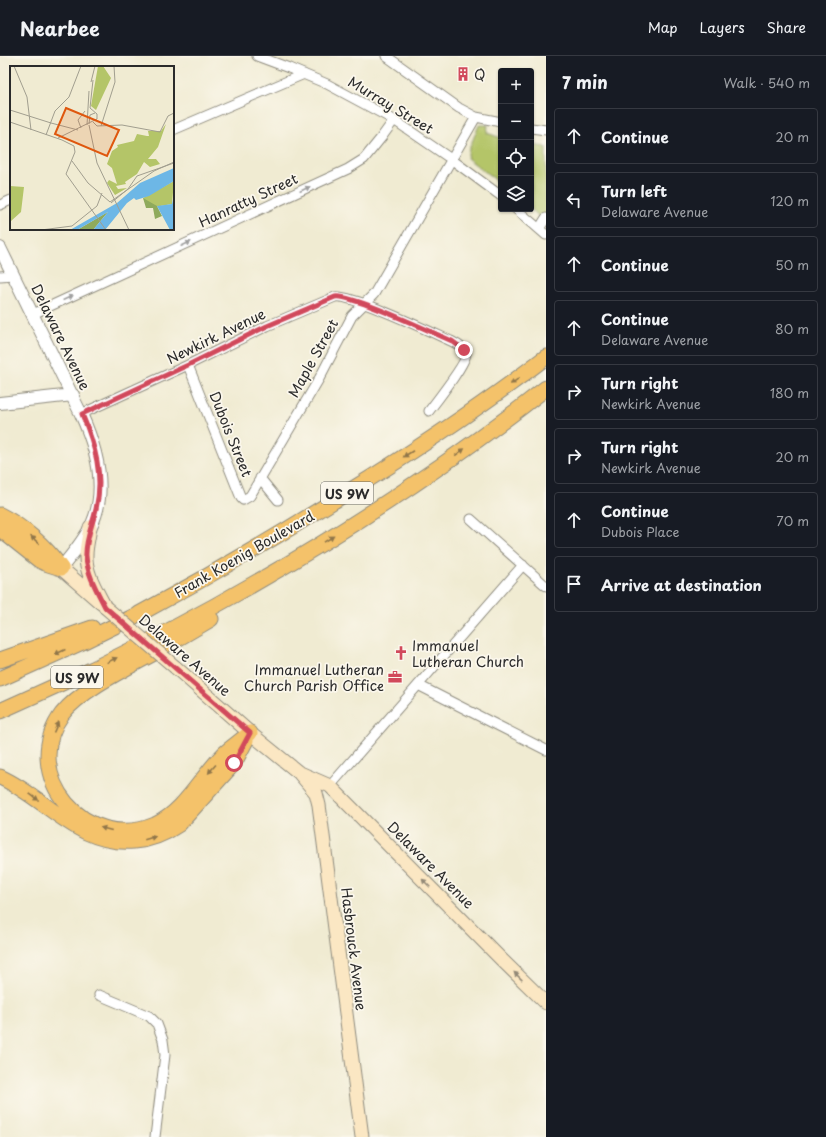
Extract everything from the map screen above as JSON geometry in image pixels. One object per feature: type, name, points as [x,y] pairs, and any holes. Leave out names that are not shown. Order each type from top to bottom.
[{"type":"main road","name":"Frank Koenig Boulevard","points":[[133,615],[153,606],[239,558],[378,474],[473,410],[546,358]]},
{"type":"main road","name":"Frank Koenig Boulevard","points":[[0,711],[93,669],[163,641],[356,522],[438,467],[546,388]]},
{"type":"main road","points":[[0,515],[18,526],[47,550],[61,568]]},
{"type":"main road","points":[[90,527],[86,555],[87,566],[91,579],[105,607]]},
{"type":"main road","points":[[0,529],[39,560],[61,568]]},
{"type":"main road","name":"Delaware Avenue","points":[[61,568],[250,733],[298,772],[330,786],[546,1003]]},
{"type":"main road","points":[[0,660],[133,615]]},
{"type":"main road","name":"US 9W","points":[[0,679],[80,643],[133,615]]},
{"type":"main road","points":[[163,641],[78,698],[62,715],[56,725],[51,738],[49,751],[50,765],[56,789],[72,810],[92,824],[113,830],[137,830],[156,824],[168,817],[179,807],[224,754],[250,733]]},
{"type":"main road","points":[[0,777],[24,790],[86,833],[112,841],[139,841],[160,835],[179,824],[234,763],[250,733]]},
{"type":"main road","name":"Hasbrouck Avenue","points":[[298,772],[316,793],[319,805],[362,1137]]},
{"type":"street","name":"Murray Street","points":[[257,56],[327,84],[394,120],[498,194]]},
{"type":"street","points":[[386,56],[459,108],[476,117],[498,121]]},
{"type":"street","points":[[174,130],[304,74]]},
{"type":"street","name":"Maple Street","points":[[252,491],[319,379],[352,316],[374,294],[476,117]]},
{"type":"street","name":"Hanratty Street","points":[[33,314],[348,169],[364,159],[394,120]]},
{"type":"street","points":[[534,128],[546,130]]},
{"type":"street","points":[[0,205],[10,200]]},
{"type":"street","points":[[519,212],[542,232],[546,218]]},
{"type":"street","name":"Delaware Avenue","points":[[0,248],[82,414],[90,434],[97,460],[99,492],[96,510],[90,527],[79,545],[61,568]]},
{"type":"street","points":[[0,276],[13,275]]},
{"type":"street","name":"Newkirk Avenue","points":[[82,414],[188,365],[267,326],[335,297],[345,297],[364,304],[452,341],[462,348],[466,353],[461,366],[429,412]]},
{"type":"street","name":"Dubois Street","points":[[188,365],[241,498],[243,500],[245,499],[252,491]]},
{"type":"street","points":[[0,403],[73,396]]},
{"type":"street","points":[[260,478],[278,500]]},
{"type":"street","points":[[470,519],[546,586]]},
{"type":"street","points":[[330,786],[523,566]]},
{"type":"street","points":[[418,685],[546,750]]},
{"type":"street","points":[[99,995],[148,1016],[157,1024],[163,1040],[165,1055],[155,1137]]},
{"type":"green space","points":[[479,125],[488,125],[487,133],[498,137],[498,182],[467,158]]},
{"type":"green space","points":[[534,145],[546,147],[546,223],[534,212]]},
{"type":"place","name":"Q","points":[[463,74]]},
{"type":"place","name":"Immanuel Lutheran Church","points":[[401,653]]},
{"type":"place","name":"Immanuel Lutheran Church Parish Office","points":[[395,677]]},
{"type":"route","points":[[234,763],[250,733],[105,607],[91,579],[87,566],[86,555],[90,527],[96,510],[99,492],[99,476],[97,460],[90,434],[82,414],[188,365],[267,326],[340,296],[364,304],[452,341],[464,350]]}]
